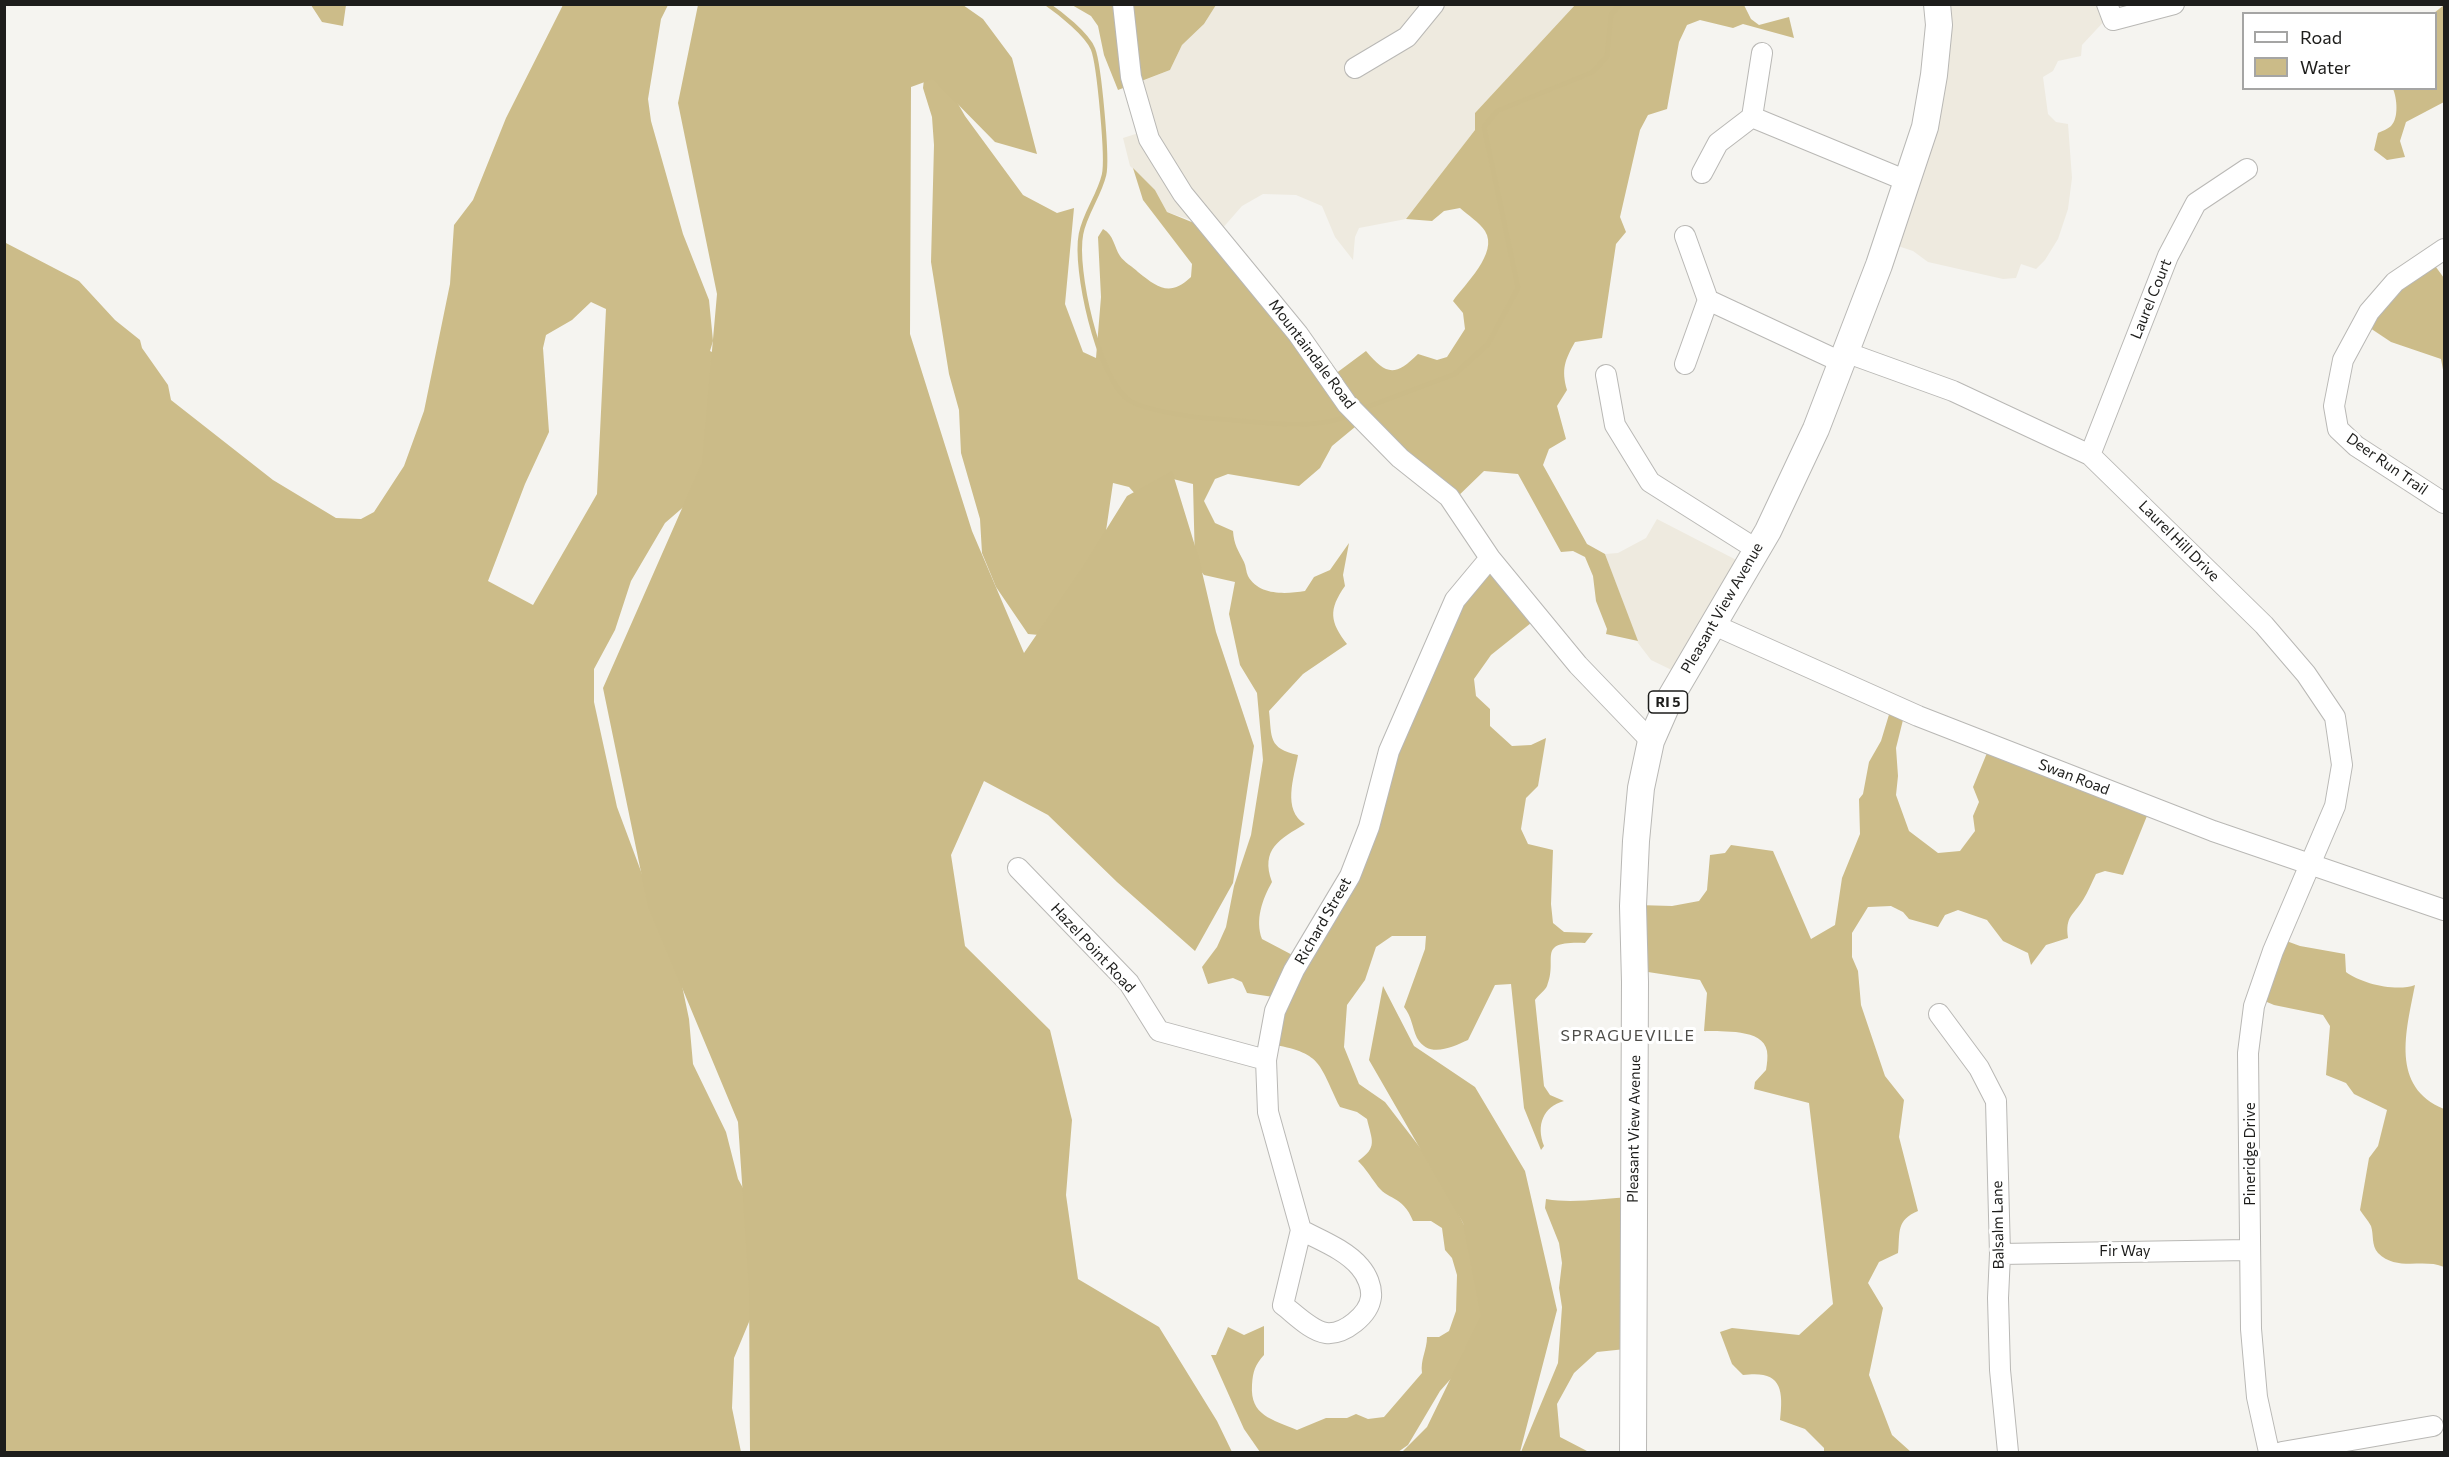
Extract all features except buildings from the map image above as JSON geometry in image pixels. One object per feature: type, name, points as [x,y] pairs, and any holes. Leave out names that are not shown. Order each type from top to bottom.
[{"type":"main road","name":"Pleasant View Avenue","points":[[1633,1452],[1634,906],[1641,788],[1651,741],[1669,700],[1768,531],[1816,429],[1879,265],[1925,127],[1934,75],[1939,25],[1937,4]]},
{"type":"street","name":"Mountaindale Road","points":[[1123,4],[1131,76],[1149,139],[1183,194],[1298,334],[1347,404],[1400,458],[1449,497],[1490,558],[1578,665],[1651,741]]},
{"type":"street","points":[[1355,68],[1407,37],[1434,4]]},
{"type":"street","points":[[2110,12],[2175,4]]},
{"type":"street","points":[[1702,173],[1718,143],[1752,117],[1762,54]]},
{"type":"street","points":[[1752,117],[1907,181]]},
{"type":"street","name":"Laurel Court","points":[[2090,455],[2168,256],[2196,202],[2247,169]]},
{"type":"street","points":[[1685,236],[1708,300],[1685,364]]},
{"type":"street","name":"Deer Run Trail","points":[[2445,249],[2395,282],[2369,312],[2343,360],[2334,406],[2338,429],[2356,446],[2445,503]]},
{"type":"street","name":"Laurel Hill Drive","points":[[1708,300],[1843,357],[1953,391],[2090,455],[2264,625],[2306,674],[2335,717],[2342,765],[2335,806],[2310,865]]},
{"type":"street","points":[[1606,375],[1615,424],[1650,482],[1756,549]]},
{"type":"street","name":"Richard Street","points":[[1301,1230],[1348,1256],[1358,1265],[1368,1281],[1371,1299],[1368,1307],[1350,1325],[1326,1333],[1313,1328],[1283,1305],[1301,1230],[1268,1112],[1266,1060],[1275,1011],[1294,970],[1350,876],[1369,827],[1389,751],[1455,600],[1490,558]]},
{"type":"street","name":"Swan Road","points":[[1712,624],[1918,716],[2213,831],[2445,910]]},
{"type":"street","name":"Pineridge Drive","points":[[2269,1452],[2257,1397],[2251,1329],[2248,1053],[2254,1006],[2310,865]]},
{"type":"street","name":"Hazel Point Road","points":[[1018,868],[1129,983],[1159,1030],[1266,1060]]},
{"type":"street","name":"Balsalm Lane","points":[[1939,1014],[1979,1068],[1996,1101],[2000,1360],[2008,1452]]},
{"type":"street","name":"Fir Way","points":[[2000,1254],[2250,1250]]},
{"type":"street","points":[[2282,1452],[2433,1426]]},
{"type":"shaded area","points":[[311,5],[346,5],[343,26],[322,22]]},
{"type":"shaded area","points":[[563,5],[668,5],[661,19],[648,99],[651,121],[683,234],[709,300],[713,341],[710,351],[716,354],[702,491],[665,523],[631,581],[615,630],[594,669],[594,702],[617,807],[680,976],[689,1019],[693,1064],[726,1132],[738,1179],[761,1221],[764,1286],[734,1358],[732,1408],[741,1452],[5,1452],[4,242],[79,281],[115,320],[140,340],[142,348],[168,385],[171,400],[273,480],[336,518],[361,519],[374,512],[404,466],[424,411],[450,284],[454,225],[473,200],[506,118]],"holes":[[[591,302],[606,309],[597,494],[533,605],[488,581],[525,484],[549,432],[543,348],[546,335],[572,320]]]},
{"type":"shaded area","points":[[1072,5],[1216,5],[1204,24],[1182,45],[1170,70],[1118,90],[1104,55],[1098,26],[1091,16]]},
{"type":"shaded area","points":[[1216,5],[1575,5],[1475,113],[1475,130],[1406,219],[1359,228],[1355,237],[1353,260],[1335,237],[1322,206],[1296,195],[1263,194],[1242,206],[1221,230],[1167,212],[1155,190],[1130,166],[1123,138],[1145,131],[1132,85],[1170,70],[1182,45],[1204,24]]},
{"type":"shaded area","points":[[1575,5],[1744,5],[1751,19],[1759,25],[1789,17],[1794,38],[1743,24],[1733,28],[1700,20],[1687,25],[1679,42],[1667,109],[1648,115],[1640,130],[1620,217],[1626,232],[1616,244],[1602,338],[1575,342],[1565,365],[1564,376],[1567,390],[1557,406],[1566,439],[1549,449],[1543,465],[1587,544],[1605,554],[1638,641],[1606,634],[1607,629],[1596,601],[1593,576],[1585,557],[1573,551],[1561,552],[1518,474],[1484,471],[1452,502],[1361,422],[1332,446],[1320,468],[1299,486],[1228,474],[1215,479],[1204,501],[1215,523],[1233,531],[1235,544],[1248,576],[1253,583],[1266,590],[1282,593],[1305,591],[1314,577],[1330,570],[1349,543],[1343,575],[1345,586],[1336,602],[1333,616],[1337,629],[1347,644],[1303,674],[1269,711],[1273,740],[1276,745],[1298,755],[1291,793],[1294,811],[1305,824],[1280,840],[1271,853],[1269,871],[1272,882],[1259,917],[1262,939],[1300,959],[1336,901],[1452,608],[1488,562],[1536,619],[1491,655],[1474,679],[1476,696],[1490,709],[1490,726],[1512,746],[1531,745],[1546,738],[1538,786],[1526,798],[1521,829],[1528,844],[1553,850],[1551,904],[1553,923],[1564,932],[1593,933],[1585,943],[1569,943],[1554,948],[1551,953],[1547,986],[1535,1000],[1544,1086],[1550,1095],[1564,1101],[1546,1112],[1543,1118],[1541,1131],[1544,1146],[1541,1150],[1524,1108],[1511,984],[1495,985],[1468,1040],[1455,1046],[1434,1050],[1422,1044],[1417,1038],[1404,1007],[1425,949],[1426,936],[1392,936],[1376,947],[1365,980],[1347,1005],[1344,1047],[1359,1084],[1385,1102],[1438,1171],[1475,1248],[1485,1320],[1456,1373],[1440,1391],[1408,1445],[1398,1452],[1260,1452],[1244,1429],[1211,1355],[1216,1355],[1228,1327],[1244,1335],[1264,1326],[1264,1355],[1254,1372],[1252,1395],[1255,1404],[1264,1415],[1297,1430],[1326,1418],[1347,1418],[1356,1414],[1368,1419],[1384,1417],[1422,1373],[1427,1337],[1439,1337],[1449,1331],[1456,1311],[1457,1275],[1452,1258],[1445,1250],[1442,1228],[1431,1221],[1413,1221],[1404,1206],[1380,1189],[1358,1161],[1369,1152],[1372,1143],[1367,1119],[1357,1112],[1340,1107],[1322,1070],[1309,1056],[1287,1047],[1270,1044],[1280,998],[1247,993],[1242,982],[1233,978],[1208,984],[1202,967],[1217,947],[1226,927],[1234,886],[1251,835],[1263,760],[1257,693],[1240,665],[1229,614],[1235,582],[1204,575],[1195,564],[1193,484],[1169,478],[1138,497],[1129,487],[1113,483],[1095,606],[1072,638],[1028,634],[996,587],[982,553],[980,519],[961,453],[959,410],[949,374],[931,262],[934,145],[932,117],[923,88],[925,70],[945,81],[965,116],[1023,195],[1057,213],[1074,208],[1065,304],[1083,352],[1096,358],[1101,297],[1098,237],[1103,229],[1112,238],[1122,258],[1158,286],[1177,287],[1191,277],[1192,264],[1143,200],[1133,168],[1155,190],[1167,212],[1199,225],[1331,377],[1366,351],[1379,365],[1391,370],[1403,367],[1418,354],[1437,360],[1447,357],[1465,329],[1463,313],[1453,301],[1484,259],[1488,240],[1483,228],[1460,208],[1444,211],[1432,221],[1406,219],[1475,130],[1475,113]]},
{"type":"shaded area","points":[[1936,5],[2107,5],[2109,16],[2082,45],[2081,56],[2058,61],[2053,71],[2043,77],[2048,114],[2056,122],[2068,124],[2072,178],[2068,209],[2058,239],[2045,260],[2036,269],[2021,264],[2016,278],[2003,279],[1928,262],[1913,251],[1889,243],[1927,126]]},
{"type":"shaded area","points":[[2444,5],[2444,102],[2406,122],[2400,141],[2405,157],[2387,160],[2374,150],[2378,133],[2387,129],[2394,122],[2396,97],[2393,90],[2437,90],[2435,12]]},
{"type":"shaded area","points":[[2430,259],[2444,278],[2444,375],[2441,359],[2391,342],[2364,324]]},
{"type":"shaded area","points":[[1657,519],[1748,566],[1682,675],[1651,660],[1638,643],[1605,554],[1618,553],[1646,538]]},
{"type":"shaded area","points":[[1891,708],[1904,716],[1896,748],[1898,776],[1896,795],[1909,831],[1938,853],[1960,851],[1975,831],[1973,816],[1979,802],[1973,787],[1989,748],[2149,811],[2123,875],[2105,871],[2096,874],[2085,897],[2069,921],[2068,938],[2046,945],[2031,965],[2028,953],[2003,941],[1987,920],[1958,910],[1945,915],[1938,927],[1909,919],[1903,912],[1891,906],[1868,907],[1852,933],[1852,957],[1858,971],[1861,1005],[1885,1076],[1904,1100],[1899,1137],[1918,1211],[1906,1218],[1903,1223],[1899,1233],[1898,1253],[1879,1262],[1868,1283],[1883,1308],[1869,1375],[1892,1435],[1911,1452],[1824,1452],[1824,1448],[1805,1429],[1780,1420],[1781,1398],[1777,1383],[1765,1375],[1743,1375],[1732,1364],[1720,1332],[1732,1328],[1799,1335],[1833,1304],[1809,1103],[1754,1089],[1755,1082],[1766,1070],[1767,1051],[1764,1044],[1758,1038],[1741,1033],[1704,1031],[1707,993],[1700,980],[1635,970],[1637,905],[1672,906],[1699,901],[1707,890],[1710,855],[1725,853],[1731,845],[1773,851],[1811,939],[1835,925],[1842,878],[1860,834],[1859,799],[1863,794],[1869,762],[1881,741]]},
{"type":"shaded area","points":[[2281,939],[2300,946],[2345,954],[2346,972],[2361,980],[2399,988],[2415,985],[2408,1021],[2406,1056],[2415,1087],[2427,1099],[2444,1109],[2444,1267],[2393,1262],[2385,1259],[2376,1250],[2371,1226],[2360,1210],[2369,1158],[2378,1146],[2387,1110],[2354,1094],[2346,1083],[2326,1075],[2330,1026],[2323,1015],[2274,1005],[2260,999]]},
{"type":"shaded area","points":[[1632,1197],[1635,1348],[1597,1352],[1574,1373],[1557,1404],[1560,1437],[1587,1451],[1521,1452],[1558,1363],[1562,1307],[1559,1288],[1562,1263],[1559,1243],[1545,1208],[1546,1199],[1578,1201]]},
{"type":"water","points":[[698,5],[963,5],[983,19],[1012,58],[1037,154],[995,142],[933,79],[911,87],[910,334],[972,531],[1024,653],[1083,567],[1127,496],[1172,471],[1199,559],[1216,632],[1254,746],[1233,883],[1195,951],[1117,882],[1048,815],[984,781],[951,855],[965,946],[1050,1030],[1072,1120],[1066,1195],[1078,1279],[1159,1327],[1217,1421],[1232,1452],[750,1452],[749,1288],[738,1122],[648,906],[603,688],[702,463],[717,294],[678,103]]},
{"type":"water","points":[[1383,986],[1414,1046],[1475,1087],[1525,1171],[1557,1310],[1520,1452],[1402,1452],[1427,1427],[1481,1316],[1463,1223],[1369,1060]]},
{"type":"waterway","points":[[1047,4],[1066,18],[1090,43],[1098,73],[1105,166],[1102,183],[1081,234],[1081,271],[1090,320],[1106,367],[1116,385],[1133,403],[1156,410],[1197,417],[1302,424],[1335,420],[1349,415]]},
{"type":"waterway","points":[[1359,410],[1455,374],[1488,344],[1518,288],[1484,127],[1497,111],[1593,72],[1607,56],[1611,15],[1620,4]]},
{"type":"district","name":"SPRAGUEVILLE","points":[[1628,1036]]}]
